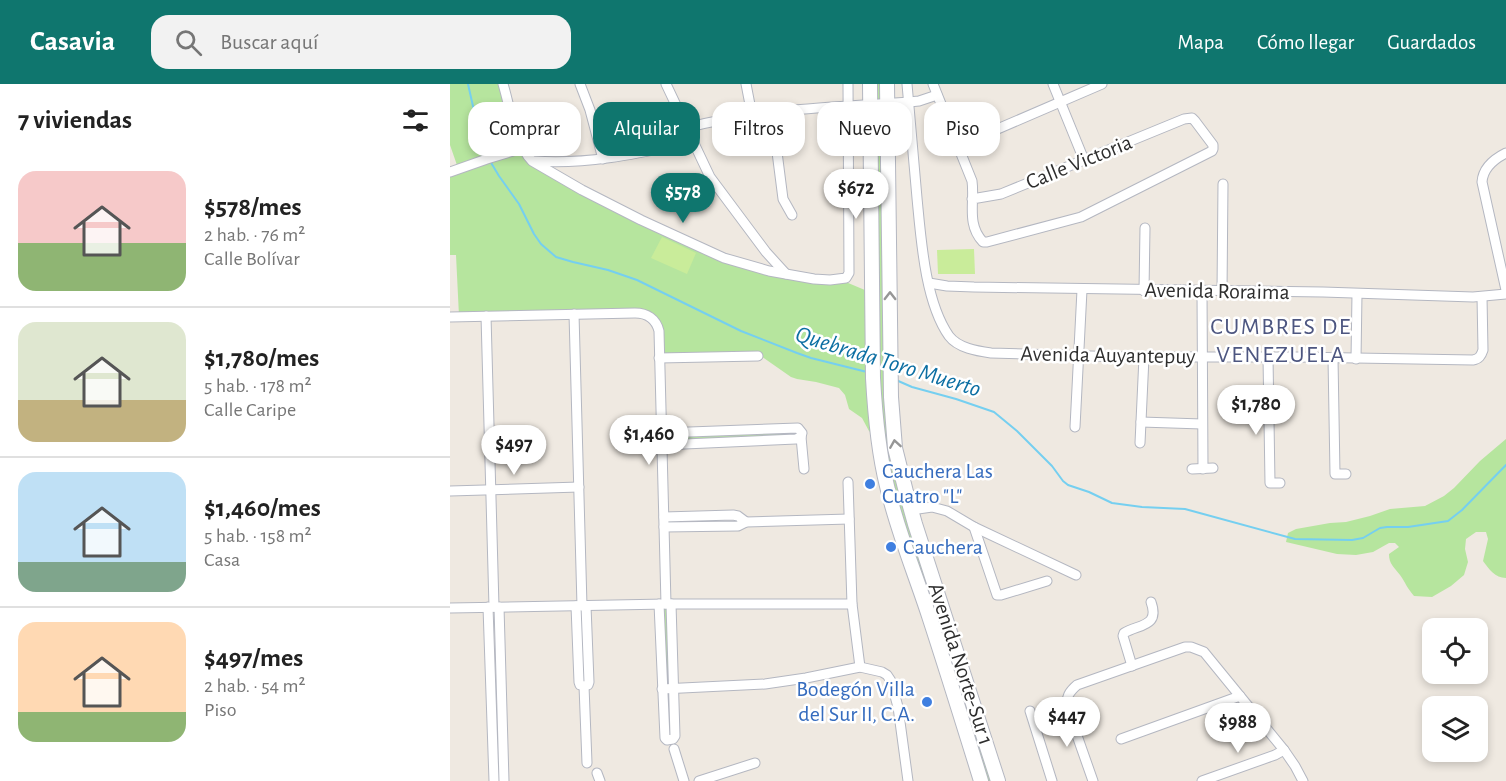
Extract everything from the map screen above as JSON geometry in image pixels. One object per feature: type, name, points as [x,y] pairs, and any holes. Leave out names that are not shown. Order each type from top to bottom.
[{"type":"main road","name":"Avenida Norte-Sur 1","points":[[870,84],[870,102]]},
{"type":"main road","name":"Avenida Norte-Sur 1","points":[[887,84],[887,102]]},
{"type":"main road","name":"Avenida Norte-Sur 1","points":[[871,156],[874,396],[879,443],[889,495],[981,781]]},
{"type":"main road","name":"Avenida Norte-Sur 1","points":[[888,156],[891,397],[895,448],[911,510],[998,781]]},
{"type":"street","points":[[503,84],[508,102]]},
{"type":"street","points":[[580,84],[603,159]]},
{"type":"street","points":[[666,84],[674,102]]},
{"type":"street","points":[[746,84],[749,102]]},
{"type":"street","points":[[848,84],[848,102]]},
{"type":"street","name":"Avenida Auyantepuy","points":[[907,84],[909,102]]},
{"type":"street","points":[[1053,84],[1084,160]]},
{"type":"street","points":[[1000,128],[1102,84]]},
{"type":"street","points":[[909,102],[919,101],[936,88]]},
{"type":"street","name":"Calle Victoria","points":[[1192,118],[1213,145],[1212,151],[1081,217],[995,240],[983,242],[979,237],[971,216],[972,199],[1001,194],[1084,160],[1184,119],[1192,118]]},
{"type":"street","name":"Avenida Auyantepuy","points":[[912,136],[922,248],[936,308],[950,338],[978,352],[1079,356],[1473,360],[1481,356],[1483,350],[1482,297]]},
{"type":"street","points":[[1506,153],[1493,161],[1484,171],[1482,182],[1506,292]]},
{"type":"street","points":[[450,172],[497,156]]},
{"type":"street","points":[[527,156],[582,190],[705,250],[736,262],[786,274],[830,280],[841,280],[848,276],[848,156]]},
{"type":"street","points":[[532,161],[564,162],[628,156]]},
{"type":"street","points":[[699,156],[715,184],[766,252],[786,274]]},
{"type":"street","points":[[778,156],[783,199],[792,216]]},
{"type":"street","points":[[962,156],[972,181],[974,190],[972,199]]},
{"type":"street","points":[[1222,292],[1223,184]]},
{"type":"street","points":[[1144,228],[1144,291]]},
{"type":"street","name":"Avenida Roraima","points":[[929,283],[947,286],[1082,290],[1482,297],[1506,292]]},
{"type":"street","points":[[1075,427],[1082,290]]},
{"type":"street","points":[[1202,291],[1203,469]]},
{"type":"street","points":[[1356,358],[1357,294]]},
{"type":"street","points":[[450,317],[635,313],[647,315],[653,319],[657,325],[662,433],[665,604],[662,689],[667,740],[675,736],[674,688],[665,604]]},
{"type":"street","points":[[574,314],[581,606],[579,682],[584,686],[587,763]]},
{"type":"street","points":[[486,316],[494,607],[504,781]]},
{"type":"street","points":[[659,358],[758,356]]},
{"type":"street","points":[[1140,443],[1144,357]]},
{"type":"street","points":[[1268,357],[1270,483],[1280,483]]},
{"type":"street","points":[[1333,358],[1335,474],[1346,474]]},
{"type":"street","points":[[1141,422],[1202,424]]},
{"type":"street","points":[[662,433],[798,428],[801,430],[804,469]]},
{"type":"street","points":[[728,430],[728,442]]},
{"type":"street","points":[[662,445],[796,440],[801,437]]},
{"type":"street","points":[[1192,469],[1213,468]]},
{"type":"street","points":[[848,482],[852,604],[860,667]]},
{"type":"street","points":[[450,491],[579,487]]},
{"type":"street","points":[[911,510],[938,508],[947,511],[974,527],[1076,574]]},
{"type":"street","points":[[664,522],[733,515],[746,522],[849,519]]},
{"type":"street","points":[[974,527],[997,595],[1047,581]]},
{"type":"street","points":[[1132,666],[1123,636],[1124,633],[1150,622],[1154,616],[1151,602]]},
{"type":"street","points":[[450,608],[665,604],[852,604]]},
{"type":"street","points":[[494,607],[491,716],[494,781]]},
{"type":"street","points":[[1091,781],[1067,707],[1067,696],[1070,691],[1077,685],[1185,647],[1204,652],[1284,750],[1303,781]]},
{"type":"street","points":[[662,689],[765,684],[860,667],[882,672],[891,681],[898,707],[908,781]]},
{"type":"street","points":[[1121,739],[1240,696]]},
{"type":"street","points":[[1030,711],[1052,781]]},
{"type":"street","points":[[491,716],[502,716]]},
{"type":"street","points":[[674,749],[684,781]]},
{"type":"street","points":[[1202,781],[1284,750]]},
{"type":"street","points":[[699,781],[755,763]]},
{"type":"green space","points":[[450,84],[503,84],[510,102],[468,102],[468,156],[530,156],[532,161],[724,258],[841,280],[872,293],[871,156],[889,156],[895,448],[998,781],[981,781],[873,434],[862,418],[849,409],[845,395],[839,388],[791,377],[761,356],[659,358],[659,331],[647,315],[459,316],[456,255],[450,255],[450,172],[458,168],[450,145]]},
{"type":"green space","points":[[870,84],[887,84],[887,102],[870,102]]},
{"type":"green space","points":[[662,237],[696,253],[687,274],[651,258]]},
{"type":"green space","points":[[974,249],[975,274],[938,274],[937,250]]},
{"type":"green space","points":[[798,428],[801,437],[662,445],[662,433]]},
{"type":"green space","points":[[1506,439],[1506,578],[1495,575],[1483,561],[1488,539],[1486,532],[1476,532],[1466,539],[1465,549],[1468,562],[1464,575],[1432,597],[1414,596],[1392,565],[1389,554],[1399,547],[1395,543],[1389,543],[1373,552],[1356,555],[1337,554],[1286,542],[1288,533],[1296,529],[1346,522],[1390,509],[1425,506],[1454,488],[1480,461]]},
{"type":"green space","points":[[659,604],[671,604],[675,736],[667,740]]},
{"type":"waterway","name":"Quebrada Toro Muerto","points":[[468,84],[472,102]]},
{"type":"waterway","name":"Quebrada Toro Muerto","points":[[490,161],[519,204],[534,234],[541,244],[556,257],[637,280],[741,331],[811,358],[867,372]]},
{"type":"waterway","name":"Quebrada Toro Muerto","points":[[896,380],[994,412],[1017,431],[1068,485],[1112,503],[1185,509],[1295,539],[1352,540],[1363,538],[1380,528],[1408,527],[1448,521],[1462,510],[1506,465]]},
{"type":"place","name":"Cauchera Las Cuatro \"L\"","points":[[870,484]]},
{"type":"place","name":"Cauchera","points":[[891,547]]},
{"type":"place","name":"Bodegón Villa del Sur II, C.A.","points":[[927,702]]},
{"type":"district","name":"CUMBRES DE VENEZUELA","points":[[1281,341]]}]
